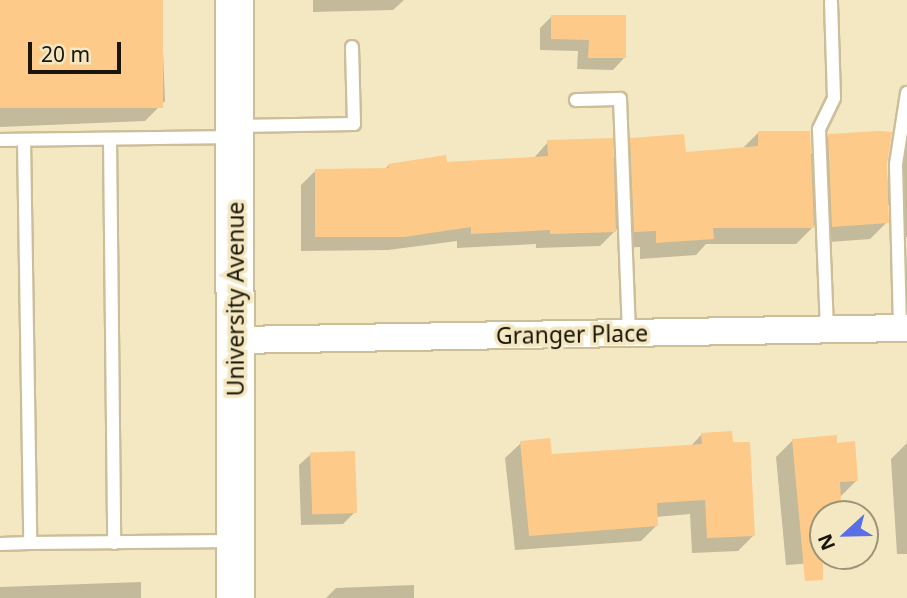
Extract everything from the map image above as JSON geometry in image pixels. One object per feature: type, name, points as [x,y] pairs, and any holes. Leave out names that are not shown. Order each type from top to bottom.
[{"type":"main road","name":"University Avenue","points":[[234,0],[233,132],[237,340],[235,598]]},
{"type":"street","name":"Granger Place","points":[[237,340],[904,328]]},
{"type":"lane","points":[[827,330],[819,130],[834,98],[831,2]]},
{"type":"lane","points":[[0,140],[110,139],[354,124],[352,47]]},
{"type":"lane","points":[[904,328],[896,164],[907,93]]},
{"type":"lane","points":[[576,100],[620,99],[629,333]]},
{"type":"lane","points":[[110,139],[114,543]]},
{"type":"lane","points":[[24,140],[30,543]]},
{"type":"lane","points":[[0,544],[235,541]]},
{"type":"building","points":[[0,0],[163,0],[163,108],[0,108]]},
{"type":"building","points":[[551,15],[626,15],[626,58],[588,58],[589,40],[551,39]]},
{"type":"building","points":[[758,131],[810,131],[814,228],[713,228],[714,239],[656,243],[656,231],[634,232],[630,138],[684,134],[686,152],[758,146]]},
{"type":"building","points":[[892,132],[887,164],[889,223],[832,227],[828,134]]},
{"type":"building","points":[[613,138],[616,232],[550,234],[550,230],[471,234],[471,227],[404,237],[315,237],[315,169],[389,168],[388,164],[446,155],[447,162],[548,156],[547,140]]},
{"type":"building","points":[[732,431],[733,442],[750,442],[755,536],[707,538],[705,500],[657,503],[658,526],[529,536],[520,441],[550,438],[552,454],[702,444],[701,433]]},
{"type":"building","points":[[837,435],[837,443],[855,441],[858,481],[840,482],[841,500],[809,500],[809,570],[823,570],[823,580],[805,581],[792,439]]},
{"type":"building","points":[[355,451],[357,513],[312,515],[310,453]]}]
